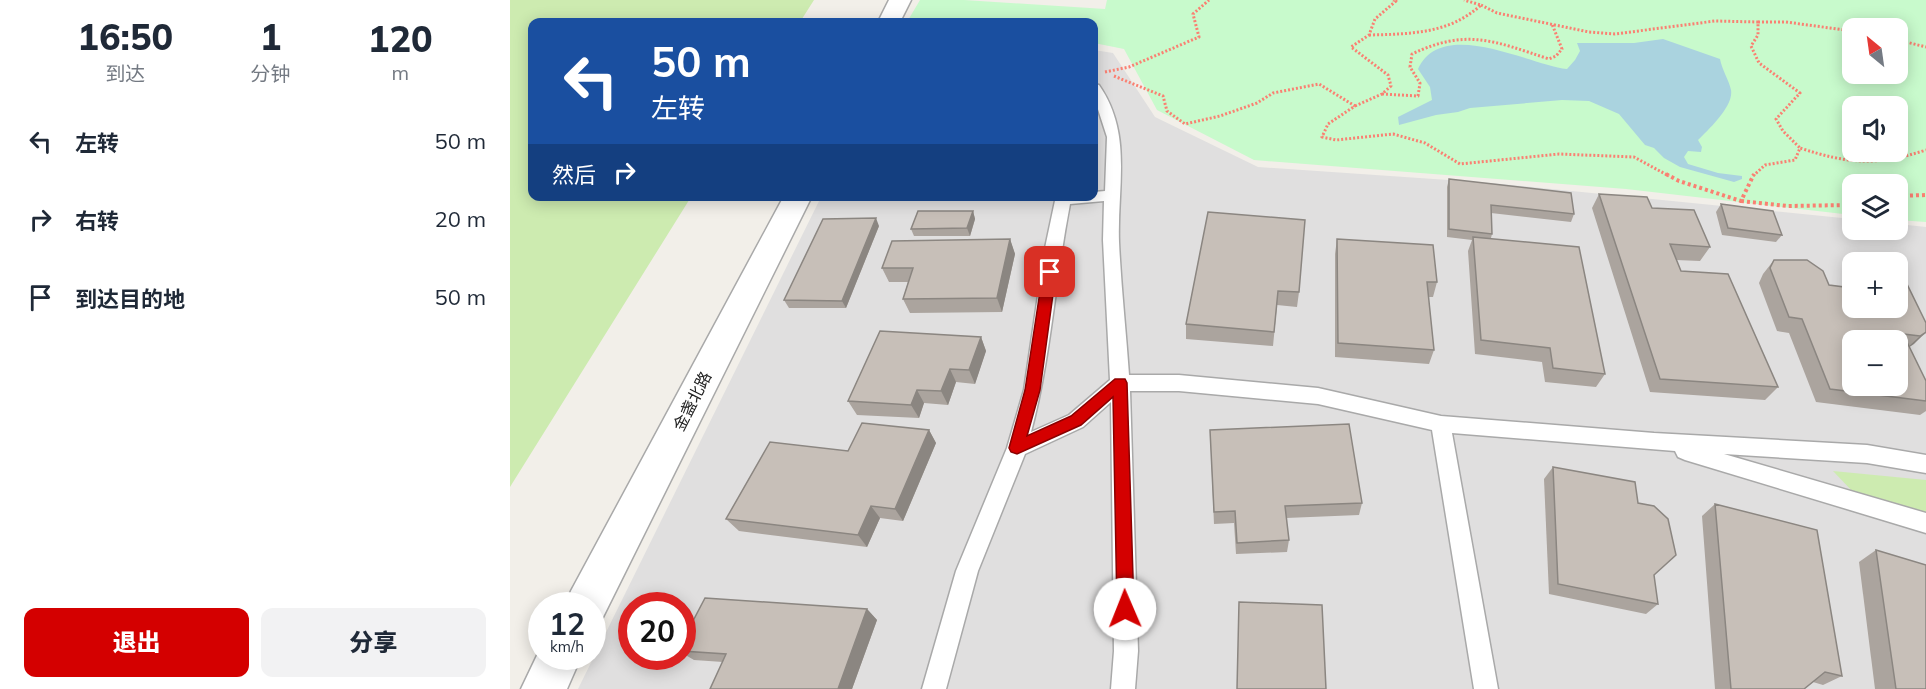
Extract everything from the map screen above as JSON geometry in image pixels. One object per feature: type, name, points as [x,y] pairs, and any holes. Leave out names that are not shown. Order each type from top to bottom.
[{"type":"street","points":[[890,18],[900,0]]},
{"type":"street","name":"金盏北路","points":[[593,592],[795,201]]},
{"type":"street","points":[[543,689],[552,670]]},
{"type":"lane","points":[[1098,94],[1114,137],[1111,240],[1120,383],[1126,651],[1123,689]]},
{"type":"lane","points":[[1098,197],[1112,196]]},
{"type":"lane","points":[[934,689],[967,571],[1017,448],[1033,390],[1053,248],[1064,201]]},
{"type":"lane","points":[[1017,448],[1076,421],[1120,383],[1179,383],[1318,396],[1441,424],[1654,441],[1867,454],[1926,464]]},
{"type":"lane","points":[[1441,424],[1486,689]]},
{"type":"lane","points":[[1654,441],[1926,524]]},
{"type":"path","points":[[1209,0],[1193,14],[1199,37],[1129,67],[1105,72],[1164,96],[1167,111],[1185,124],[1220,116],[1257,103],[1273,93],[1318,84],[1355,106]]},
{"type":"path","points":[[1369,35],[1370,28],[1378,14],[1395,0]]},
{"type":"path","points":[[1464,0],[1497,13],[1589,32],[1615,34],[1715,21],[1786,22],[1842,30]]},
{"type":"path","points":[[1481,5],[1471,16],[1449,28],[1406,34],[1369,35],[1351,47],[1388,75],[1391,86],[1382,94],[1355,106],[1328,124],[1322,137],[1336,140],[1393,134],[1425,143],[1461,164],[1559,154],[1634,157],[1679,181],[1741,201],[1787,206],[1842,205]]},
{"type":"path","points":[[1758,22],[1758,35],[1751,46],[1760,63],[1800,93],[1776,119],[1800,148],[1834,160],[1879,164],[1926,150]]},
{"type":"path","points":[[1382,94],[1418,96],[1420,82],[1410,67],[1412,54],[1447,39],[1464,37],[1489,39],[1549,59],[1556,56],[1562,49],[1552,24]]},
{"type":"path","points":[[1908,42],[1926,47]]},
{"type":"path","points":[[1741,201],[1749,176],[1772,160],[1795,159],[1800,148]]},
{"type":"path","points":[[1908,196],[1926,195]]},
{"type":"shaded area","points":[[1098,51],[1113,53],[1155,117],[1258,167],[1492,183],[1842,218],[1842,240],[1908,240],[1908,225],[1926,227],[1926,689],[578,689],[587,670],[606,670],[606,632],[618,608],[618,670],[696,670],[696,592],[626,592],[819,201],[1098,201]]},
{"type":"green space","points":[[510,0],[814,0],[803,18],[528,18],[528,201],[689,201],[510,487]]},
{"type":"green space","points":[[920,0],[964,0],[1105,9],[1107,0],[1926,0],[1926,222],[1908,221],[1908,174],[1842,174],[1842,214],[1626,189],[1254,160],[1157,110],[1124,49],[1098,44],[1098,18],[909,18]]},
{"type":"green space","points":[[1833,471],[1926,480],[1926,514],[1854,493]]},
{"type":"water","points":[[1663,39],[1720,59],[1731,90],[1729,103],[1698,140],[1702,147],[1701,152],[1688,151],[1684,157],[1688,164],[1718,173],[1742,176],[1742,179],[1734,182],[1680,167],[1664,158],[1654,148],[1645,145],[1619,114],[1589,101],[1562,100],[1470,108],[1399,125],[1398,117],[1432,100],[1430,87],[1418,69],[1430,54],[1446,46],[1465,45],[1487,48],[1567,69],[1580,51],[1577,43],[1634,43]]},
{"type":"building","points":[[1449,179],[1571,193],[1574,214],[1491,205],[1492,234],[1449,229]]},
{"type":"building","points":[[1599,194],[1647,197],[1652,208],[1694,210],[1710,247],[1670,244],[1681,271],[1728,274],[1778,387],[1660,379]]},
{"type":"building","points":[[1721,204],[1773,211],[1782,235],[1728,228]]},
{"type":"building","points":[[918,211],[973,211],[967,228],[911,229]]},
{"type":"building","points":[[1208,212],[1305,220],[1299,292],[1278,291],[1274,332],[1186,324]]},
{"type":"building","points":[[876,218],[842,301],[784,300],[823,219]]},
{"type":"building","points":[[1473,237],[1579,247],[1605,374],[1553,368],[1550,348],[1481,340]]},
{"type":"building","points":[[1010,239],[997,298],[903,299],[913,268],[882,268],[892,241]]},
{"type":"building","points":[[1337,239],[1433,245],[1437,282],[1427,282],[1434,350],[1338,343]]},
{"type":"building","points":[[1774,260],[1807,260],[1823,271],[1829,285],[1842,287],[1842,318],[1908,318],[1908,286],[1926,323],[1926,332],[1920,336],[1908,335],[1908,330],[1842,330],[1842,390],[1830,389],[1802,319],[1789,317],[1770,268]]},
{"type":"building","points":[[880,331],[981,337],[969,370],[950,369],[941,391],[917,390],[911,405],[848,401]]},
{"type":"building","points":[[1908,344],[1926,381],[1926,401],[1886,396],[1908,396]]},
{"type":"building","points":[[862,423],[929,430],[895,509],[871,506],[858,535],[726,519],[770,442],[848,451]]},
{"type":"building","points":[[1349,424],[1362,503],[1285,506],[1289,540],[1237,543],[1235,511],[1214,512],[1210,430]]},
{"type":"building","points":[[1553,467],[1635,482],[1638,503],[1654,506],[1668,519],[1676,555],[1654,575],[1658,604],[1558,584]]},
{"type":"building","points":[[1715,504],[1817,530],[1842,676],[1825,672],[1804,689],[1731,689]]},
{"type":"building","points":[[1876,550],[1926,565],[1926,689],[1896,689]]},
{"type":"building","points":[[705,598],[867,609],[838,689],[710,689],[726,654],[696,652],[696,615]]},
{"type":"building","points":[[1239,602],[1322,605],[1326,689],[1237,689]]},
{"type":"route","points":[[1050,272],[1033,390],[1017,448],[1076,421],[1120,383],[1125,609]]}]
